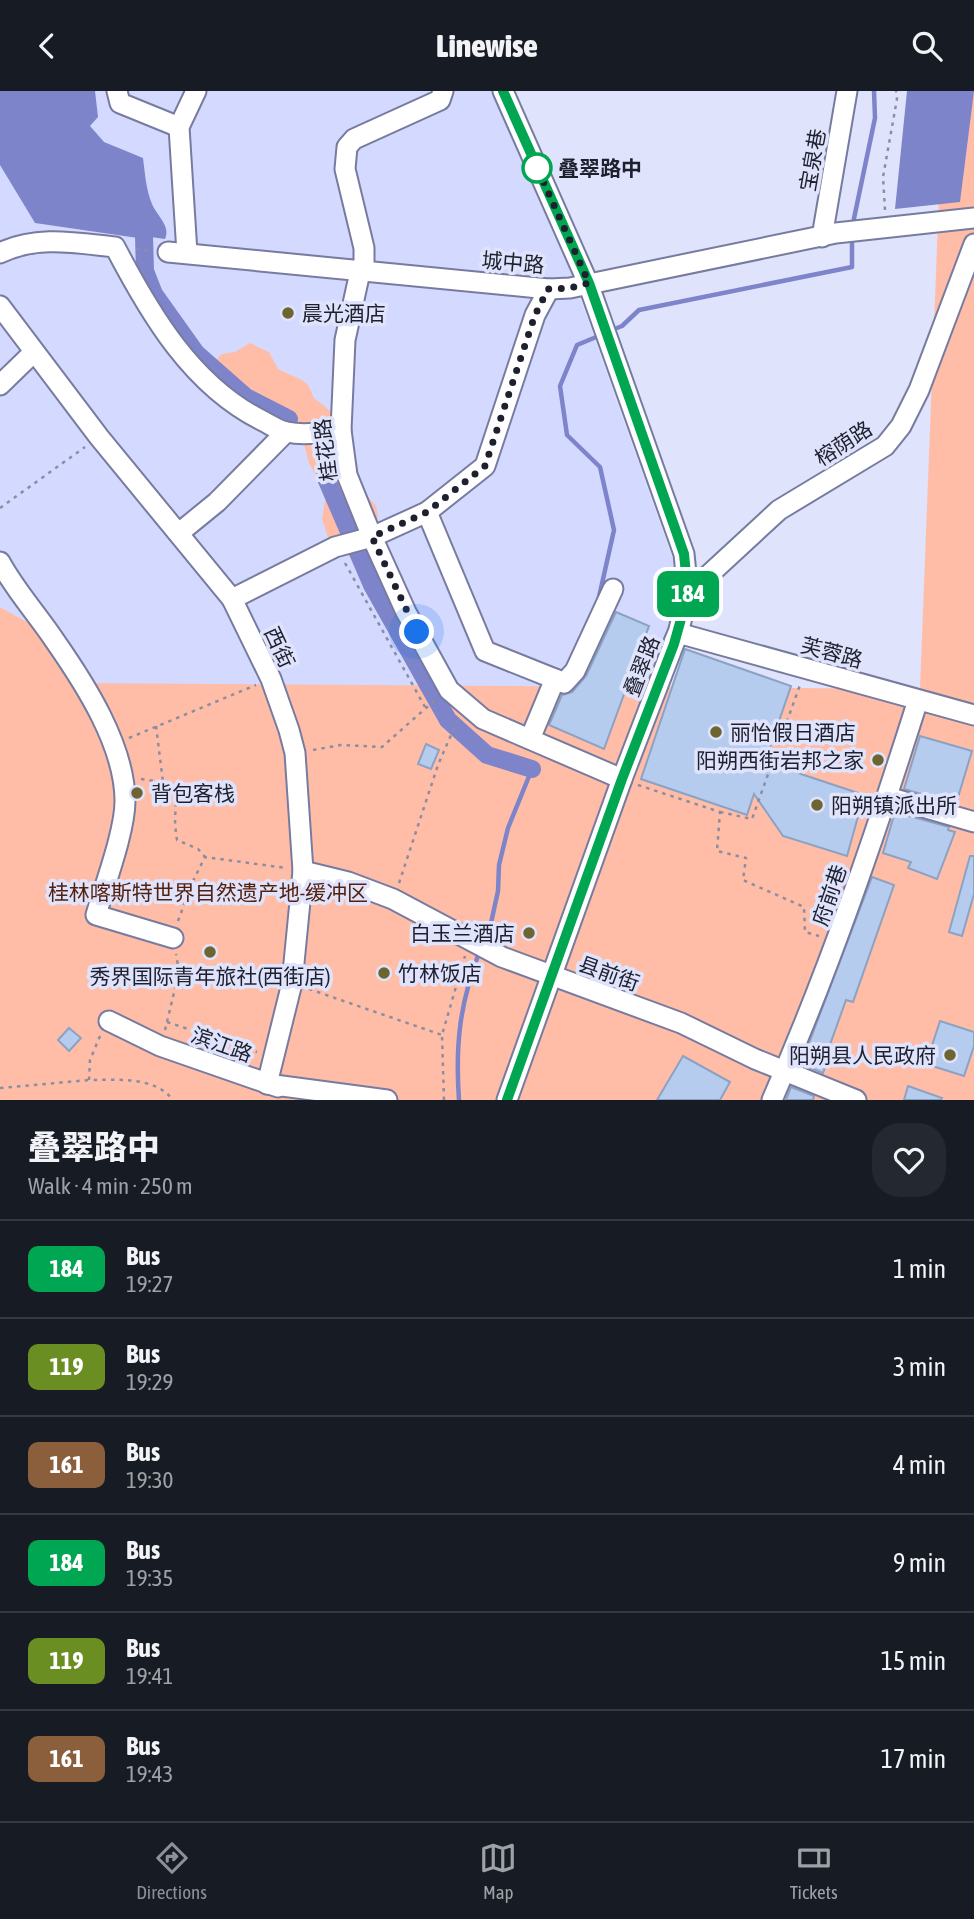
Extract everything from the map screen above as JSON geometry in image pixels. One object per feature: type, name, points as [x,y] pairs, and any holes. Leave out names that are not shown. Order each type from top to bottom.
[{"type":"street","points":[[117,91],[120,103],[179,127],[196,91]]},
{"type":"street","name":"桂花路","points":[[443,91],[440,100],[354,139],[347,148],[345,169],[364,248],[364,262],[359,272],[345,340],[341,429],[347,475],[406,612],[449,691],[483,719],[622,779]]},
{"type":"street","name":"叠翠路","points":[[503,91],[589,283],[684,554],[688,594],[678,633],[622,779],[507,1100]]},
{"type":"street","name":"宝泉巷","points":[[829,235],[847,91]]},
{"type":"street","name":"城中路","points":[[179,127],[177,252],[548,289],[570,288],[829,235],[974,218]]},
{"type":"street","points":[[0,253],[31,243],[54,241],[115,247],[142,298],[163,330],[212,386],[248,414],[286,432],[312,433],[341,429]]},
{"type":"street","name":"榕荫路","points":[[688,594],[779,510],[885,446],[901,426],[919,390],[974,244]]},
{"type":"street","points":[[232,599],[335,547],[372,537],[427,512],[485,466],[535,315],[548,289]]},
{"type":"street","name":"西街","points":[[0,306],[99,437],[232,599],[271,679],[296,753],[303,871],[292,983],[267,1084]]},
{"type":"street","points":[[0,385],[34,352]]},
{"type":"street","name":"桂花路","points":[[179,533],[217,502],[286,432]]},
{"type":"street","points":[[427,512],[485,651],[564,683],[575,671],[613,589]]},
{"type":"street","points":[[0,562],[10,581],[55,640],[90,698],[114,745],[122,776],[124,812],[96,915],[173,938]]},
{"type":"street","points":[[507,1100],[678,633],[974,715]]},
{"type":"street","name":"芙蓉路","points":[[678,633],[974,715]]},
{"type":"street","points":[[532,740],[555,679]]},
{"type":"street","name":"府前巷","points":[[772,1100],[837,942],[888,797],[918,700]]},
{"type":"street","points":[[888,797],[974,823]]},
{"type":"street","name":"县前街","points":[[303,871],[348,882],[393,899],[502,957],[681,1023],[755,1059],[856,1100]]},
{"type":"street","name":"滨江路","points":[[109,1021],[160,1046],[267,1084],[323,1100]]},
{"type":"street","points":[[267,1084],[387,1100]]},
{"type":"path","points":[[885,227],[883,177],[897,91]]},
{"type":"path","points":[[0,508],[99,437]]},
{"type":"path","points":[[296,753],[341,745],[382,747],[425,707],[335,547]]},
{"type":"path","points":[[382,628],[388,624]]},
{"type":"path","points":[[622,779],[720,812],[752,819],[805,669]]},
{"type":"path","points":[[114,745],[156,725],[271,679]]},
{"type":"path","points":[[156,725],[163,782]]},
{"type":"path","points":[[393,899],[438,765],[451,737]]},
{"type":"path","points":[[122,776],[163,782],[177,789],[177,840],[198,849],[205,857],[303,871]]},
{"type":"path","points":[[720,812],[717,851],[746,858],[743,880],[804,907],[805,932],[837,942]]},
{"type":"path","points":[[160,1046],[179,972],[173,938],[192,883],[205,857]]},
{"type":"path","points":[[444,1100],[442,1035],[470,940]]},
{"type":"path","points":[[292,983],[442,1035]]},
{"type":"path","points":[[89,1080],[90,1060],[96,1041],[109,1021]]},
{"type":"path","points":[[167,1022],[274,1058]]},
{"type":"path","points":[[0,1088],[89,1080],[128,1080],[165,1089],[173,1100]]},
{"type":"shaded area","points":[[0,91],[438,91],[436,95],[350,137],[343,149],[339,166],[360,254],[355,267],[166,248],[167,257],[244,264],[359,281],[369,264],[351,169],[353,149],[364,141],[442,105],[447,91],[491,91],[574,281],[674,563],[676,593],[666,636],[603,799],[502,1100],[283,1100],[158,1055],[148,1043],[128,1036],[107,1037],[100,1034],[106,1005],[127,1005],[145,1015],[165,1018],[174,992],[172,981],[114,962],[99,923],[92,915],[117,820],[120,798],[111,757],[80,686],[43,631],[0,607]]},
{"type":"green space","name":"桂林喀斯特世界自然遗产地-缓冲区","points":[[943,91],[974,91],[974,1100],[0,1100],[0,607],[43,631],[78,683],[920,689]]},
{"type":"green space","points":[[250,343],[269,352],[278,369],[302,380],[308,385],[314,398],[333,413],[363,491],[376,506],[378,516],[370,545],[430,673],[381,593],[354,560],[329,540],[322,519],[326,494],[309,463],[303,440],[213,376],[217,359],[222,354],[235,352]]},
{"type":"water","points":[[0,91],[95,91],[98,117],[90,126],[104,142],[143,158],[148,193],[165,225],[165,239],[144,236],[138,238],[35,223],[0,165]]},
{"type":"water","points":[[907,91],[974,91],[960,202],[895,209]]},
{"type":"building","points":[[616,612],[649,626],[604,749],[549,725],[562,695],[572,692],[586,676]]},
{"type":"building","name":"丽怡假日酒店","points":[[685,649],[791,686],[765,762],[864,795],[847,856],[783,836],[754,794],[747,815],[641,779]]},
{"type":"building","points":[[920,736],[972,751],[956,804],[904,789]]},
{"type":"building","points":[[426,744],[439,750],[431,769],[418,764]]},
{"type":"building","points":[[895,812],[949,827],[948,830],[955,832],[937,879],[908,868],[911,862],[883,853]]},
{"type":"building","points":[[970,856],[974,856],[974,894],[962,936],[949,932]]},
{"type":"building","points":[[872,877],[894,885],[853,1002],[846,1000],[827,1053],[830,1054],[823,1073],[801,1064]]},
{"type":"building","name":"阳朔县人民政府","points":[[940,1021],[974,1032],[974,1046],[964,1076],[926,1064]]},
{"type":"building","points":[[69,1028],[81,1038],[69,1051],[58,1040]]},
{"type":"building","points":[[683,1056],[730,1082],[720,1100],[657,1100]]},
{"type":"building","name":"阳朔县人民政府","points":[[908,1086],[942,1098],[904,1100]]},
{"type":"building","points":[[791,1087],[814,1096],[813,1100],[786,1100]]},
{"type":"waterway","points":[[852,228],[875,118],[874,91]]},
{"type":"waterway","points":[[144,236],[145,271],[154,294],[196,353],[246,397],[289,419]]},
{"type":"waterway","points":[[612,330],[622,326],[639,310],[852,267],[852,236]]},
{"type":"waterway","points":[[599,597],[614,530],[600,467],[567,435],[560,386],[577,345],[601,335]]},
{"type":"waterway","points":[[325,476],[372,585],[448,720],[487,755],[532,769]]},
{"type":"waterway","points":[[484,942],[498,891],[499,865],[508,828],[532,769]]},
{"type":"waterway","points":[[459,1100],[460,1023],[480,950]]},
{"type":"bus line","name":"184","points":[[503,91],[589,283],[684,554],[688,594],[674,644],[622,779],[507,1100]]},
{"type":"place","name":"叠翠路中","points":[[537,168]]},
{"type":"place","name":"晨光酒店","points":[[288,313]]},
{"type":"place","name":"丽怡假日酒店","points":[[716,732]]},
{"type":"place","name":"阳朔西街岩邦之家","points":[[878,760]]},
{"type":"place","name":"背包客栈","points":[[137,793]]},
{"type":"place","name":"阳朔镇派出所","points":[[817,805]]},
{"type":"place","name":"白玉兰酒店","points":[[529,933]]},
{"type":"place","name":"秀界国际青年旅社(西街店)","points":[[210,952]]},
{"type":"place","name":"竹林饭店","points":[[384,973]]},
{"type":"place","name":"阳朔县人民政府","points":[[950,1055]]},
{"type":"route","points":[[417,632],[372,537],[427,512],[485,466],[535,315],[548,289],[570,288],[589,283],[535,163],[537,168]]}]
